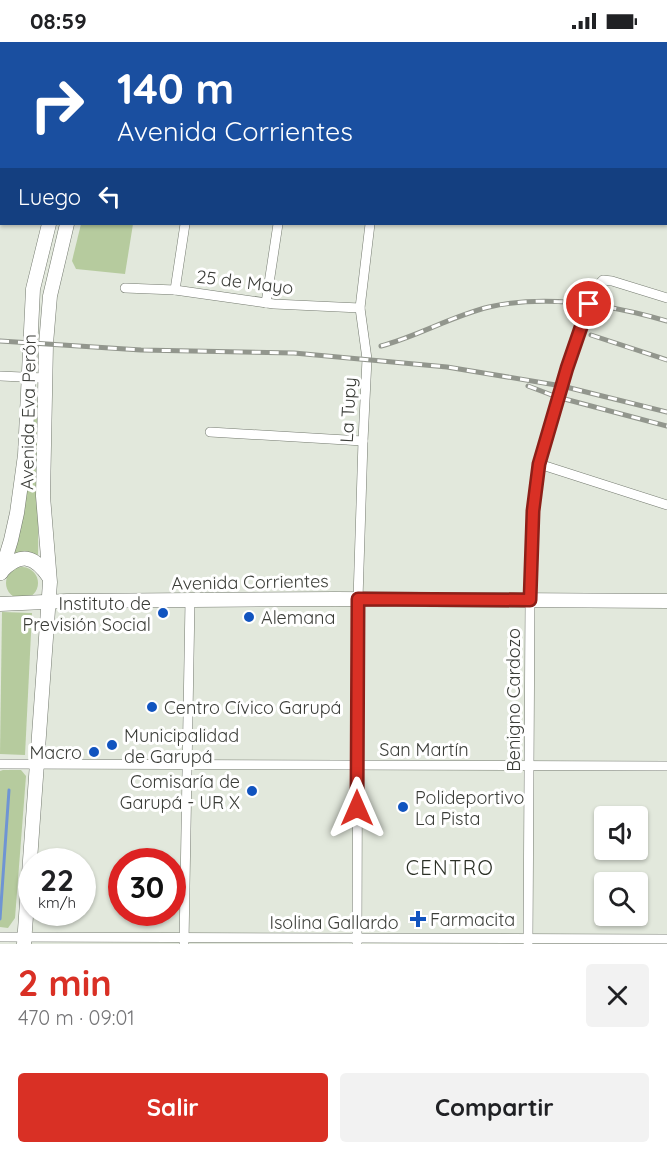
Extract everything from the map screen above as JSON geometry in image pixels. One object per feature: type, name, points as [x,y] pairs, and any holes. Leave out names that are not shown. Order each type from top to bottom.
[{"type":"main road","name":"Avenida Eva Perón","points":[[0,574],[17,513],[25,455],[33,289],[49,225]]},
{"type":"main road","name":"Avenida Eva Perón","points":[[24,941],[49,603],[43,496],[45,378],[50,296],[67,225]]},
{"type":"main road","points":[[0,574],[9,564],[17,559],[25,558],[40,564],[49,577]]},
{"type":"main road","name":"Avenida Corrientes","points":[[0,604],[67,601],[358,599],[667,601]]},
{"type":"street","points":[[175,291],[185,225]]},
{"type":"street","points":[[266,303],[278,225]]},
{"type":"street","name":"La Tupy","points":[[357,941],[358,599],[367,359],[360,308],[370,225]]},
{"type":"street","name":"Benigno Cardozo","points":[[528,941],[530,600],[533,511],[539,464],[567,368],[595,288],[603,280],[612,281],[667,298]]},
{"type":"street","name":"25 de Mayo","points":[[125,288],[175,291],[266,303],[360,308]]},
{"type":"street","points":[[0,376],[45,378]]},
{"type":"street","points":[[210,432],[363,441]]},
{"type":"street","points":[[539,464],[667,506]]},
{"type":"street","points":[[184,941],[190,601]]},
{"type":"street","name":"San Martín","points":[[0,764],[667,766]]},
{"type":"street","name":"Isolina Gallardo","points":[[0,937],[24,941],[667,939]]},
{"type":"green space","points":[[81,225],[133,225],[125,274],[76,269],[72,261]]},
{"type":"green space","points":[[36,403],[39,405],[38,558],[12,556],[33,405]]},
{"type":"green space","points":[[22,567],[33,572],[38,583],[33,594],[22,599],[11,594],[6,583],[11,572]]},
{"type":"green space","points":[[2,612],[32,613],[25,755],[0,754]]},
{"type":"green space","points":[[21,770],[26,776],[20,848],[18,848],[15,918],[8,928],[0,927],[0,771]]},
{"type":"waterway","points":[[0,919],[9,790]]},
{"type":"railway","points":[[381,346],[475,311],[533,301],[602,306],[667,321]]},
{"type":"railway","points":[[591,335],[667,360]]},
{"type":"railway","points":[[0,341],[141,350],[294,353],[447,367],[562,386],[667,412]]},
{"type":"railway","points":[[528,386],[557,397],[667,426]]},
{"type":"place","name":"Instituto de Previsión Social","points":[[163,613]]},
{"type":"place","name":"Alemana","points":[[249,617]]},
{"type":"place","name":"Centro Cívico Garupá","points":[[152,707]]},
{"type":"place","name":"Municipalidad de Garupá","points":[[112,745]]},
{"type":"place","name":"Macro","points":[[94,752]]},
{"type":"place","name":"Comisaría de Garupá - UR X","points":[[252,791]]},
{"type":"place","name":"Polideportivo La Pista","points":[[403,807]]},
{"type":"place","name":"Farmacita","points":[[418,919]]},
{"type":"district","name":"CENTRO","points":[[450,867]]},
{"type":"route","points":[[357,808],[358,599],[530,600],[533,511],[539,464],[567,368],[589,304]]}]
